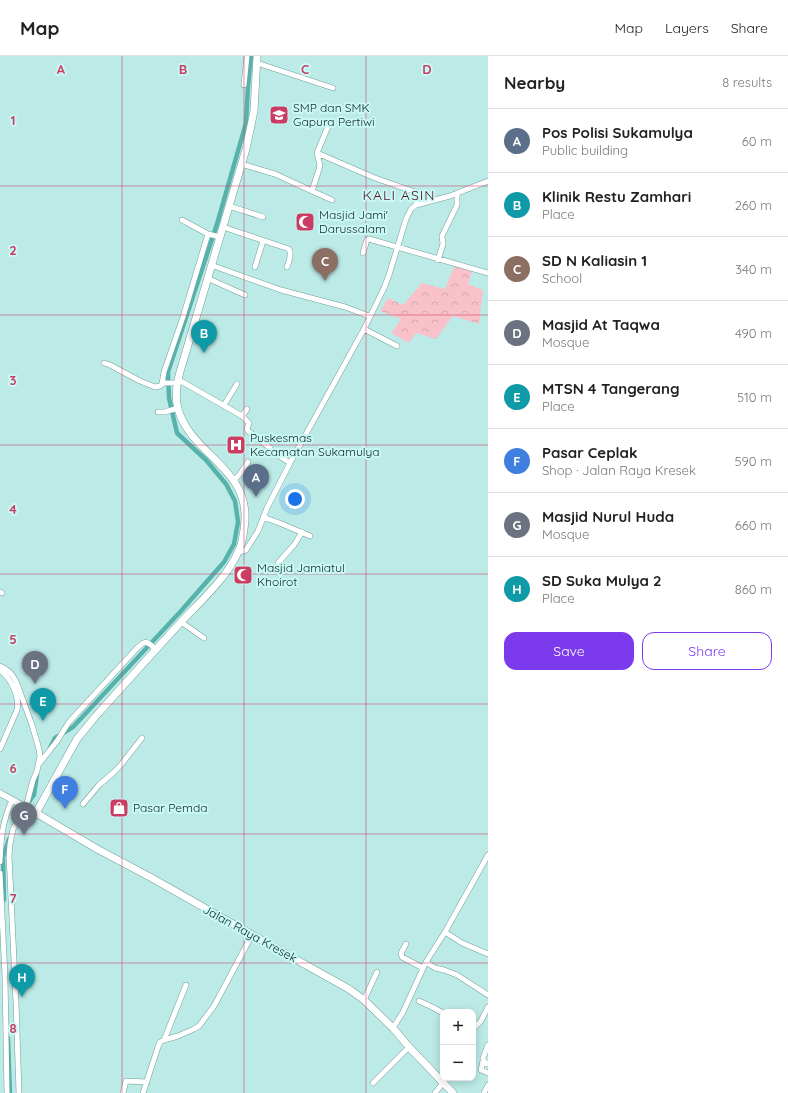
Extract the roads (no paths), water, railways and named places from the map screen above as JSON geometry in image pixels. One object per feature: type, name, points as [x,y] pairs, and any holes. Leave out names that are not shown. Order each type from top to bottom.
[{"type":"main road","points":[[36,813],[77,739],[151,646],[181,622],[217,583],[238,552],[244,530],[245,510],[242,496],[234,480],[191,434],[176,409],[176,382],[246,149],[254,111],[250,79],[252,57]]},
{"type":"main road","name":"Jalan Raya Kresek","points":[[36,813],[99,850],[338,981],[358,994],[393,1028],[453,1093]]},
{"type":"street","points":[[244,84],[250,79],[252,57],[333,88]]},
{"type":"street","points":[[312,191],[320,166],[317,153],[328,124]]},
{"type":"street","points":[[317,153],[375,178],[415,192],[417,196],[416,205]]},
{"type":"street","points":[[242,164],[275,174],[332,200]]},
{"type":"street","points":[[238,552],[246,550],[258,531],[263,517],[290,463],[364,329],[390,275],[408,214],[411,209],[416,205],[457,193],[488,181]]},
{"type":"street","points":[[438,260],[443,244],[442,236],[457,205],[457,193]]},
{"type":"street","points":[[229,206],[262,217]]},
{"type":"street","points":[[182,220],[219,237]]},
{"type":"street","points":[[223,227],[288,249],[290,251],[290,255],[287,267]]},
{"type":"street","points":[[163,384],[164,372],[210,234]]},
{"type":"street","points":[[364,253],[367,240],[369,239],[438,260],[488,273]]},
{"type":"street","points":[[255,267],[264,241]]},
{"type":"street","points":[[212,265],[287,291],[345,307],[370,316]]},
{"type":"street","points":[[207,278],[244,295]]},
{"type":"street","points":[[364,329],[397,346]]},
{"type":"street","points":[[104,363],[152,386],[158,387],[163,384],[176,382],[224,406],[249,421],[248,431],[269,447],[273,452],[290,463]]},
{"type":"street","points":[[224,406],[237,384]]},
{"type":"street","points":[[158,412],[176,409]]},
{"type":"street","points":[[242,416],[247,409]]},
{"type":"street","points":[[234,480],[248,462]]},
{"type":"street","points":[[263,517],[310,536]]},
{"type":"street","points":[[278,563],[294,545],[302,532]]},
{"type":"street","points":[[181,622],[204,638]]},
{"type":"street","points":[[38,766],[69,722],[138,647],[144,642],[151,646]]},
{"type":"street","points":[[0,666],[8,670],[16,681],[32,725],[40,756],[24,806],[12,833],[4,873],[1,928],[5,977],[3,1035],[7,1093]]},
{"type":"street","points":[[0,670],[9,679],[18,705],[0,749]]},
{"type":"street","points":[[83,804],[99,785],[120,766],[142,738]]},
{"type":"street","name":"Jalan Raya Kresek","points":[[0,794],[36,813]]},
{"type":"street","points":[[0,862],[1,839],[4,821],[14,801]]},
{"type":"street","points":[[393,1028],[403,1012],[426,962],[445,932],[488,855]]},
{"type":"street","points":[[4,873],[16,1002],[19,1093]]},
{"type":"street","points":[[445,932],[488,954]]},
{"type":"street","points":[[143,1093],[160,1042],[178,1036],[199,1026],[214,1006],[252,935]]},
{"type":"street","points":[[406,944],[401,953],[402,957],[423,968]]},
{"type":"street","points":[[426,962],[435,968],[457,976],[488,995]]},
{"type":"street","points":[[364,1000],[377,972]]},
{"type":"street","points":[[164,1040],[186,985]]},
{"type":"street","points":[[419,1001],[440,1012]]},
{"type":"street","points":[[476,1026],[488,1007]]},
{"type":"street","points":[[488,1045],[483,1058],[486,1063],[482,1070],[488,1073]]},
{"type":"street","points":[[373,1083],[409,1047]]},
{"type":"street","points":[[123,1093],[126,1081],[147,1082]]},
{"type":"street","points":[[435,1093],[443,1083]]},
{"type":"street","points":[[484,1093],[488,1085]]},
{"type":"waterway","points":[[50,748],[55,738],[73,727],[181,611],[224,562],[234,544],[238,522],[235,501],[226,484],[206,460],[177,433],[169,398],[168,372],[217,224],[246,123],[251,56]]},
{"type":"waterway","points":[[3,671],[14,683]]},
{"type":"waterway","points":[[28,803],[34,795],[37,774]]},
{"type":"waterway","points":[[4,900],[3,857],[9,839]]},
{"type":"waterway","points":[[8,1038],[10,1093]]},
{"type":"place","name":"SMP dan SMK Gapura Pertiwi","points":[[279,115]]},
{"type":"place","name":"Masjid Jami' Darussalam","points":[[305,222]]},
{"type":"place","name":"SD N Kaliasin 1","points":[[325,281]]},
{"type":"place","name":"Klinik Restu Zamhari","points":[[204,353]]},
{"type":"place","name":"Puskesmas Kecamatan Sukamulya","points":[[236,445]]},
{"type":"place","name":"Pos Polisi Sukamulya","points":[[256,497]]},
{"type":"place","name":"Masjid Jamiatul Khoirot","points":[[243,575]]},
{"type":"place","name":"Masjid At Taqwa","points":[[35,684]]},
{"type":"place","name":"MTSN 4 Tangerang","points":[[43,721]]},
{"type":"place","name":"Pasar Pemda","points":[[119,808]]},
{"type":"place","name":"Pasar Ceplak","points":[[65,809]]},
{"type":"place","name":"Masjid Nurul Huda","points":[[24,835]]},
{"type":"place","name":"SD Suka Mulya 2","points":[[22,997]]},
{"type":"district","name":"KALI ASIN","points":[[399,195]]}]
